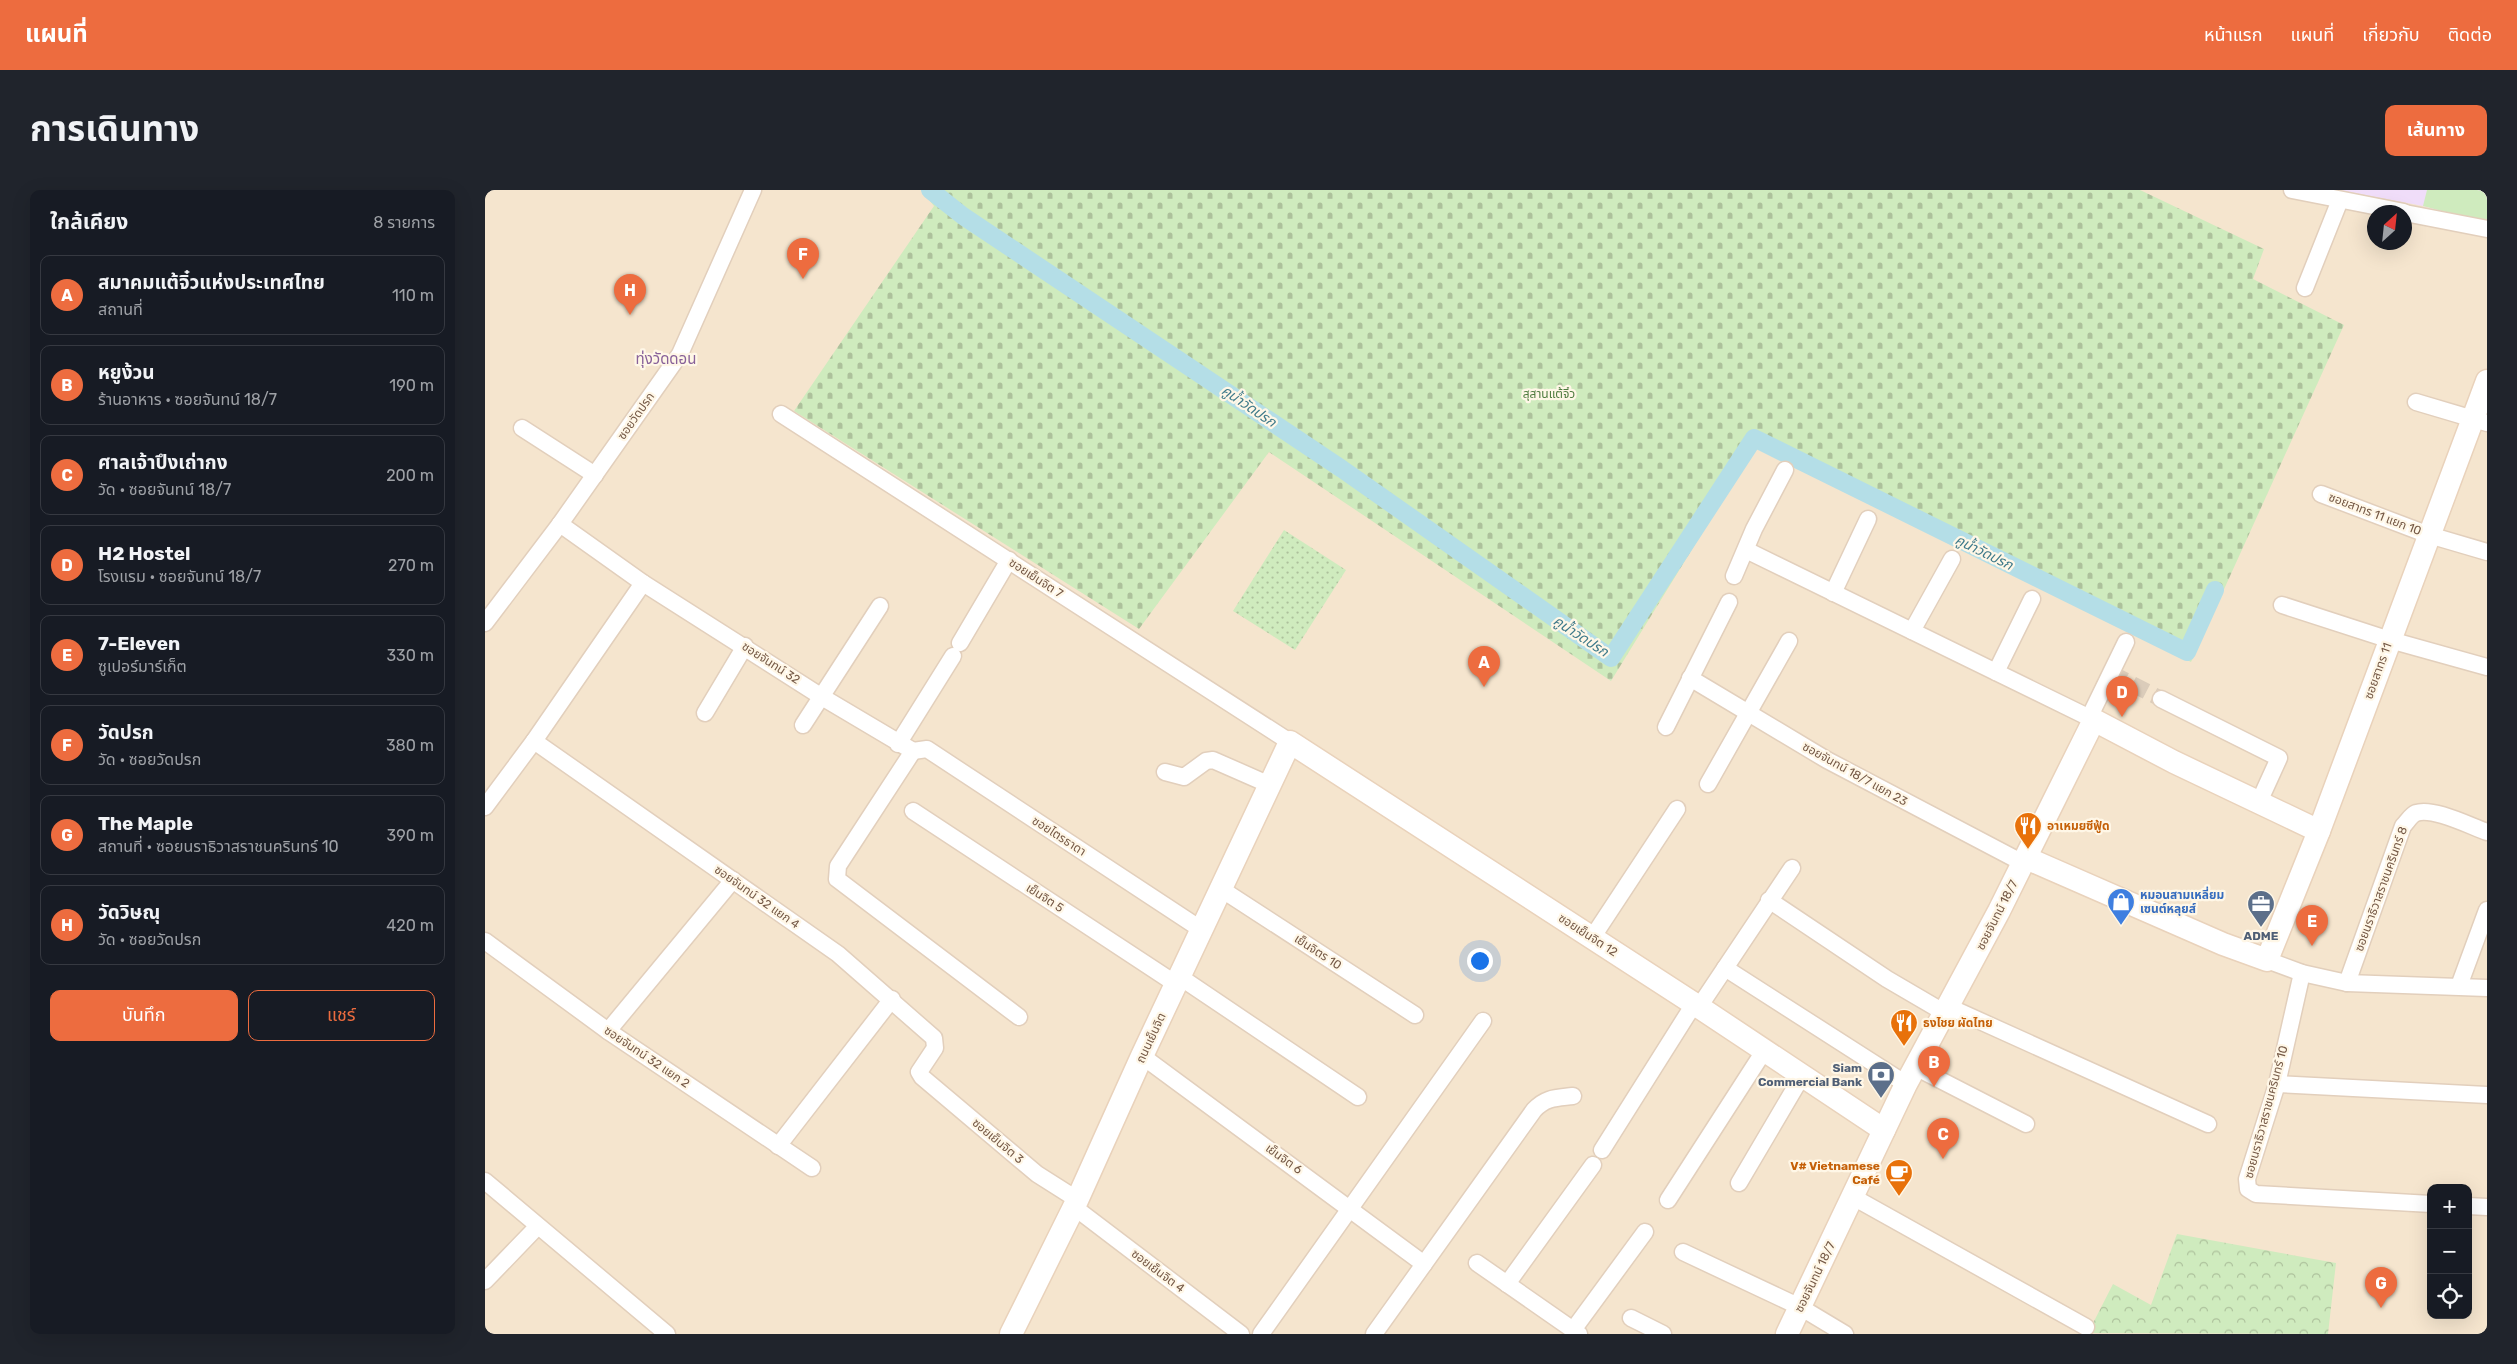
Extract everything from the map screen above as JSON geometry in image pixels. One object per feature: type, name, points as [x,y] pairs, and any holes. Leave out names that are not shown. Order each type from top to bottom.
[{"type":"street","name":"ซอยวัดปรก","points":[[485,623],[560,524],[680,354],[753,190]]},
{"type":"street","points":[[2293,190],[2367,205]]},
{"type":"street","points":[[2305,288],[2340,200]]},
{"type":"street","points":[[2412,215],[2487,229]]},
{"type":"street","name":"ซอยสาทร 11","points":[[2267,960],[2319,832],[2429,535],[2480,421],[2487,381]]},
{"type":"street","points":[[2416,402],[2480,421]]},
{"type":"street","name":"ซอยเย็นจิต 7","points":[[781,414],[1290,742]]},
{"type":"street","points":[[521,428],[595,475]]},
{"type":"street","points":[[1734,576],[1785,470]]},
{"type":"street","name":"ซอยสาทร 11 แยก 10","points":[[2321,494],[2429,535],[2487,552]]},
{"type":"street","points":[[1833,593],[1868,519]]},
{"type":"street","name":"ซอยจันทน์ 32","points":[[560,524],[643,583],[898,744]]},
{"type":"street","points":[[1746,550],[2319,832]]},
{"type":"street","points":[[1913,631],[1952,559]]},
{"type":"street","points":[[898,744],[1009,560]]},
{"type":"street","points":[[485,807],[534,742],[643,583]]},
{"type":"street","points":[[1996,672],[2032,599]]},
{"type":"street","points":[[1666,727],[1729,602]]},
{"type":"street","points":[[2282,605],[2390,640],[2487,667]]},
{"type":"street","points":[[803,725],[881,606]]},
{"type":"street","points":[[1708,784],[1789,642]]},
{"type":"street","points":[[2092,719],[2126,642]]},
{"type":"street","points":[[705,713],[745,646]]},
{"type":"street","name":"ซอยจันทน์ 18/7 แยก 23","points":[[1690,678],[1827,760],[2024,861]]},
{"type":"street","points":[[2161,700],[2279,758],[2259,802]]},
{"type":"street","name":"ซอยจันทน์ 18/7","points":[[1787,1334],[1884,1130],[2024,861],[2092,719]]},
{"type":"street","name":"ซอยจันทน์ 32 แยก 4","points":[[534,742],[838,954],[892,1000],[934,1038],[935,1048],[920,1068],[921,1077]]},
{"type":"street","name":"ถนนเย็นจิต","points":[[1011,1334],[1076,1204],[1142,1056],[1290,742]]},
{"type":"street","name":"ซอยเย็นจิต 12","points":[[1290,742],[1697,1006],[1884,1130]]},
{"type":"street","name":"ซอยไตรธาดา","points":[[898,744],[913,751],[927,749],[1202,930]]},
{"type":"street","points":[[913,751],[838,866],[837,879],[1019,1017]]},
{"type":"street","points":[[1165,772],[1184,777],[1206,762],[1213,760],[1271,785]]},
{"type":"street","points":[[1592,938],[1677,810]]},
{"type":"street","name":"เย็นจิต 5","points":[[913,811],[1358,1097]]},
{"type":"street","name":"ซอยนราธิวาสราชนครินทร์ 8","points":[[2347,983],[2403,826],[2415,813],[2424,811],[2435,813],[2487,832]]},
{"type":"street","points":[[2024,861],[2223,944],[2302,973],[2347,983],[2487,988]]},
{"type":"street","points":[[1602,1150],[1697,1006],[1725,968],[1792,868]]},
{"type":"street","points":[[608,1031],[733,880]]},
{"type":"street","name":"เย็นจิตร 10","points":[[1221,889],[1415,1015]]},
{"type":"street","points":[[1769,900],[1887,979],[1947,1010],[2208,1124]]},
{"type":"street","points":[[2459,986],[2487,910]]},
{"type":"street","name":"ซอยจันทน์ 32 แยก 2","points":[[485,940],[608,1031],[811,1168]]},
{"type":"street","points":[[1725,968],[1911,1076],[2026,1124]]},
{"type":"street","name":"ซอยนราธิวาสราชนครินทร์ 10","points":[[2302,973],[2277,1084],[2247,1179],[2248,1189],[2251,1192],[2289,1196],[2427,1204]]},
{"type":"street","points":[[778,1146],[892,1000]]},
{"type":"street","points":[[1261,1334],[1483,1021]]},
{"type":"street","points":[[1668,1200],[1764,1050]]},
{"type":"street","name":"เย็นจิต 6","points":[[1142,1056],[1351,1208],[1424,1264]]},
{"type":"street","points":[[1739,1183],[1802,1076]]},
{"type":"street","name":"ซอยเย็นจิต 3","points":[[921,1077],[1037,1174],[1076,1204]]},
{"type":"street","points":[[2277,1084],[2487,1095]]},
{"type":"street","points":[[1374,1334],[1542,1102],[1573,1096]]},
{"type":"street","points":[[1507,1284],[1593,1165]]},
{"type":"street","points":[[485,1181],[537,1227],[667,1334]]},
{"type":"street","points":[[1853,1197],[2086,1327]]},
{"type":"street","name":"ซอยเย็นจิต 4","points":[[1076,1204],[1241,1334]]},
{"type":"street","points":[[2472,1206],[2487,1207]]},
{"type":"street","points":[[485,1281],[537,1227]]},
{"type":"street","points":[[1477,1263],[1576,1332],[1645,1232]]},
{"type":"street","points":[[1683,1252],[1800,1307],[1845,1334]]},
{"type":"street","points":[[1631,1318],[1663,1334]]},
{"type":"shaded area","points":[[485,190],[2487,190],[2487,1334],[485,1334]]},
{"type":"shaded area","points":[[2339,190],[2487,190],[2487,223],[2423,206]]},
{"type":"green space","name":"สุสานแต้จิ๋ว","points":[[921,190],[2140,190],[2264,249],[2253,279],[2344,325],[2191,662],[1755,447],[1611,681],[1269,452],[1139,629],[794,411],[934,206]]},
{"type":"green space","points":[[2427,190],[2487,190],[2487,223],[2423,206]]},
{"type":"green space","points":[[1284,530],[1346,570],[1295,650],[1233,611]]},
{"type":"green space","points":[[2177,1234],[2336,1263],[2328,1334],[2088,1333],[2113,1284],[2151,1305]]},
{"type":"waterway","name":"คูน้ำวัดปรก","points":[[930,190],[963,216],[1342,469],[1611,658],[1754,438],[2187,652],[2215,590]]},
{"type":"tunnel","points":[[2111,673],[2161,699]]},
{"type":"place","name":"วัดปรก","points":[[803,279]]},
{"type":"place","name":"วัดวิษณุ","points":[[630,315]]},
{"type":"place","name":"สมาคมแต้จิ๋วแห่งประเทศไทย","points":[[1484,687]]},
{"type":"place","name":"H2 Hostel","points":[[2122,717]]},
{"type":"place","name":"อาเหมยซีฟู้ด","points":[[2028,850]]},
{"type":"place","name":"หมอนสามเหลี่ยม เซนต์หลุยส์","points":[[2121,926]]},
{"type":"place","name":"ADME","points":[[2261,928]]},
{"type":"place","name":"7-Eleven","points":[[2312,946]]},
{"type":"place","name":"ธงไชย ผัดไทย","points":[[1904,1047]]},
{"type":"place","name":"หยูง้วน","points":[[1934,1087]]},
{"type":"place","name":"Siam Commercial Bank","points":[[1881,1099]]},
{"type":"place","name":"ศาลเจ้าปึงเถ่ากง","points":[[1943,1159]]},
{"type":"place","name":"V# Vietnamese Café","points":[[1899,1197]]},
{"type":"place","name":"The Maple","points":[[2381,1308]]},
{"type":"district","name":"ทุ่งวัดดอน","points":[[666,359]]}]
